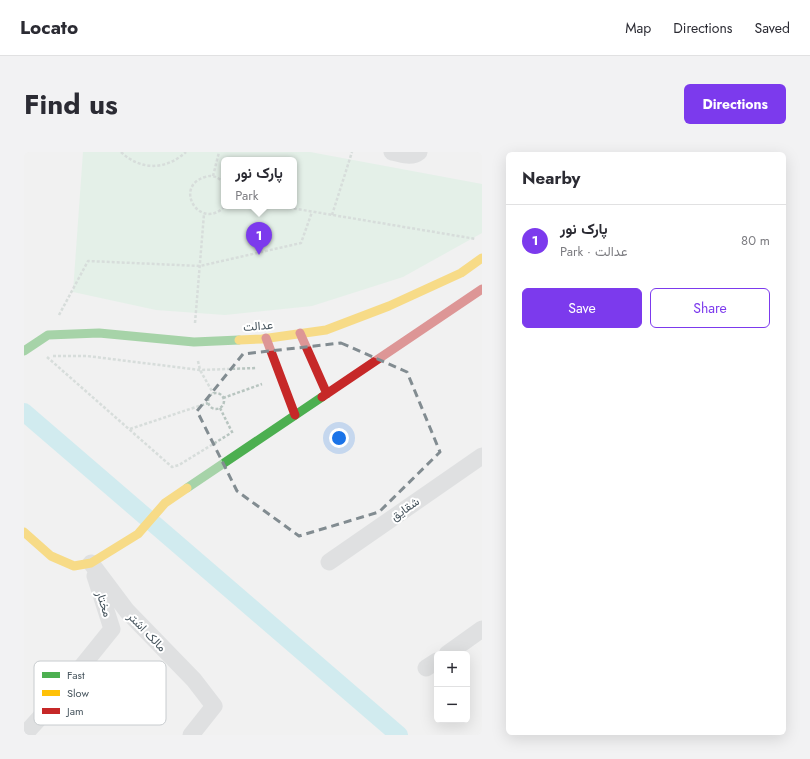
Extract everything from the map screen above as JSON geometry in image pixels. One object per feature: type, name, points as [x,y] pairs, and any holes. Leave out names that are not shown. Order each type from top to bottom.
[{"type":"main road","name":"عدالت","points":[[48,335],[99,333],[194,342],[266,338],[326,330],[389,306],[461,273],[482,258]]},
{"type":"main road","points":[[24,532],[51,556],[74,566],[91,563],[138,534],[165,503],[482,289]]},
{"type":"main road","points":[[300,333],[327,394]]},
{"type":"main road","points":[[25,349],[48,335]]},
{"type":"main road","points":[[266,338],[295,415]]},
{"type":"street","points":[[392,152],[416,155],[419,152]]},
{"type":"street","name":"شقایق","points":[[329,562],[482,456]]},
{"type":"street","name":"مختار","points":[[86,661],[112,629],[91,563]]},
{"type":"street","name":"مالک اشتر","points":[[91,563],[127,611],[194,680],[214,706],[191,735]]},
{"type":"street","points":[[451,651],[482,630]]},
{"type":"street","name":"مختار","points":[[24,735],[34,724]]},
{"type":"path","points":[[121,152],[128,159],[144,165],[161,166],[178,160],[186,152]]},
{"type":"path","points":[[213,176],[219,152]]},
{"type":"path","points":[[332,216],[352,152]]},
{"type":"path","points":[[221,180],[209,175],[198,179],[191,187],[190,198],[195,208],[204,214],[215,213],[221,209]]},
{"type":"path","points":[[296,209],[482,240]]},
{"type":"path","points":[[48,335],[88,261],[200,266],[301,243],[312,212]]},
{"type":"path","points":[[204,214],[194,342],[200,370],[213,393]]},
{"type":"path","points":[[232,432],[180,465],[172,466],[45,356],[87,356],[200,370],[259,368]]},
{"type":"path","points":[[223,398],[266,383]]},
{"type":"path","points":[[213,393],[218,393],[223,398],[224,402],[220,408],[216,409],[211,407],[208,402],[208,397],[213,393]]},
{"type":"path","points":[[130,430],[208,402]]},
{"type":"path","points":[[220,408],[242,451]]},
{"type":"highlighted area","points":[[341,343],[407,372],[440,452],[379,512],[299,536],[237,491],[197,411],[243,354]]},
{"type":"green space","points":[[83,152],[310,152],[482,184],[482,233],[403,277],[312,306],[225,315],[156,310],[73,292]]},
{"type":"waterway","points":[[24,412],[399,735]]},
{"type":"traffic: fast","points":[[24,351],[48,335],[99,333],[194,342],[239,340]]},
{"type":"traffic: fast","points":[[187,488],[322,397]]},
{"type":"traffic: slow","points":[[239,340],[262,339],[326,330],[389,306],[461,273],[482,258]]},
{"type":"traffic: slow","points":[[24,532],[51,556],[74,566],[91,563],[138,534],[165,503],[187,488]]},
{"type":"traffic: jam","points":[[322,397],[482,289]]},
{"type":"traffic: jam","points":[[300,333],[327,394]]},
{"type":"traffic: jam","points":[[266,338],[295,415]]},
{"type":"place","name":"پارک نور","points":[[259,255]]}]
